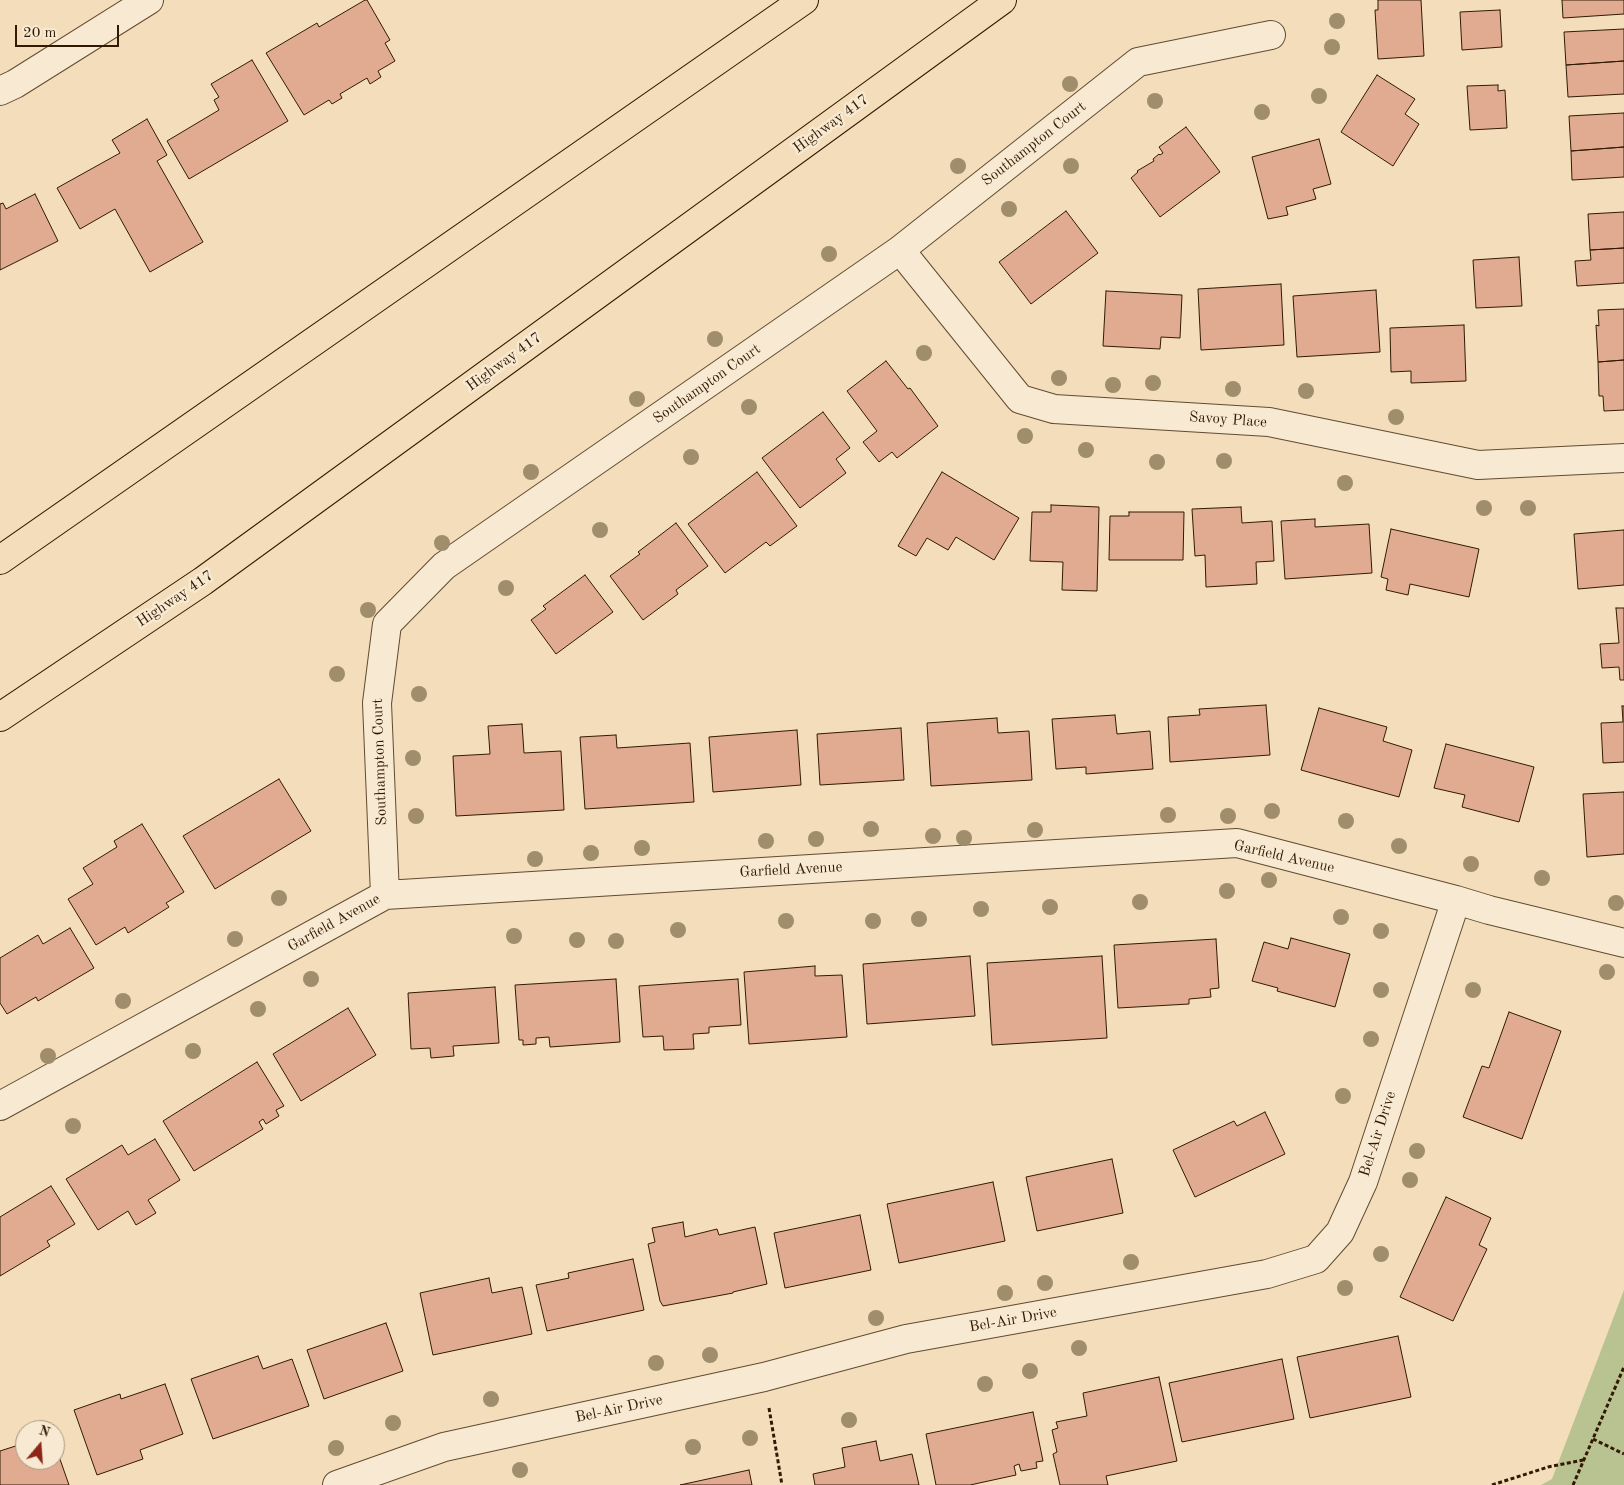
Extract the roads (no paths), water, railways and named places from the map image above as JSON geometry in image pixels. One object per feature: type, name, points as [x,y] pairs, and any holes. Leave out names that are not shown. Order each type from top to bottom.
[{"type":"highway","points":[[0,560],[804,0]]},
{"type":"highway","name":"Highway 417","points":[[0,717],[202,581],[1002,0]]},
{"type":"street","points":[[0,91],[15,84],[149,0]]},
{"type":"street","name":"Southampton Court","points":[[385,895],[376,703],[387,624],[444,566],[900,250],[1138,62],[1271,35]]},
{"type":"street","name":"Savoy Place","points":[[900,250],[1020,399],[1054,409],[1268,422],[1478,465],[1624,458]]},
{"type":"street","name":"Garfield Avenue","points":[[0,1106],[385,895],[1237,844],[1624,943]]},
{"type":"street","name":"Bel-Air Drive","points":[[337,1485],[444,1447],[764,1377],[906,1339],[1267,1274],[1316,1259],[1340,1232],[1363,1182],[1456,900]]}]
